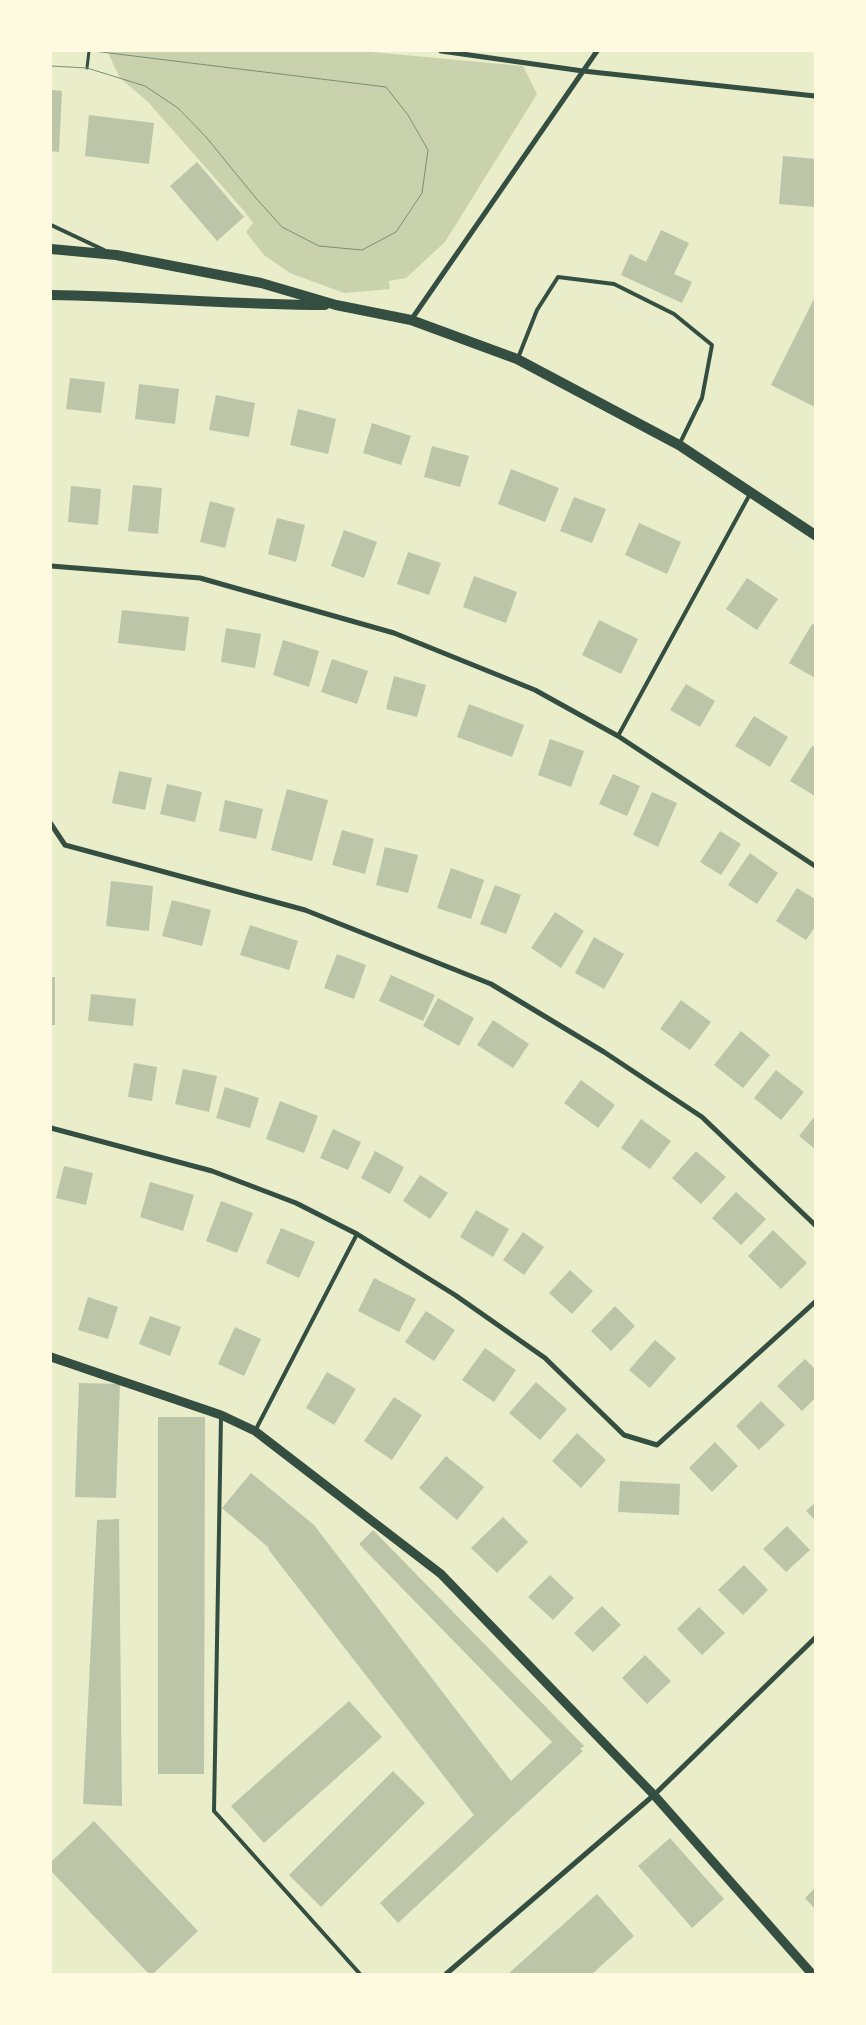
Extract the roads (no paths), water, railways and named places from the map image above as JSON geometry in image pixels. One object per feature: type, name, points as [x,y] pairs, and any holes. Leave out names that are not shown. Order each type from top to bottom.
[{"type":"main road","points":[[51,249],[116,255],[261,283],[336,306],[411,320],[517,358],[679,445],[815,535]]},
{"type":"main road","points":[[51,295],[104,295],[257,305],[336,306]]},
{"type":"street","points":[[441,51],[583,71],[815,96]]},
{"type":"street","points":[[411,320],[597,51]]},
{"type":"street","points":[[51,566],[200,578],[394,633],[535,690],[618,736],[815,866]]},
{"type":"street","points":[[51,824],[66,845],[305,910],[491,984],[604,1052],[702,1116],[815,1225]]},
{"type":"street","points":[[51,1128],[212,1172],[296,1203],[357,1234],[455,1296],[545,1358],[624,1435],[657,1445],[815,1302]]},
{"type":"street","points":[[51,1357],[221,1415],[254,1431],[441,1574],[654,1796],[812,1974]]},
{"type":"street","points":[[446,1974],[654,1796],[815,1638]]},
{"type":"lane","points":[[51,225],[116,255]]},
{"type":"lane","points":[[517,358],[537,310],[558,277],[614,284],[674,314],[712,345],[702,398],[679,445]]},
{"type":"lane","points":[[618,736],[751,493]]},
{"type":"lane","points":[[254,1431],[357,1234]]},
{"type":"lane","points":[[221,1415],[214,1811],[360,1974]]},
{"type":"tram line","points":[[51,51],[84,51]]},
{"type":"tram line","points":[[51,66],[87,68],[145,86],[178,108],[206,137],[282,227],[319,246],[362,250],[396,232],[422,193],[428,150],[408,115],[386,87],[93,51]]}]
